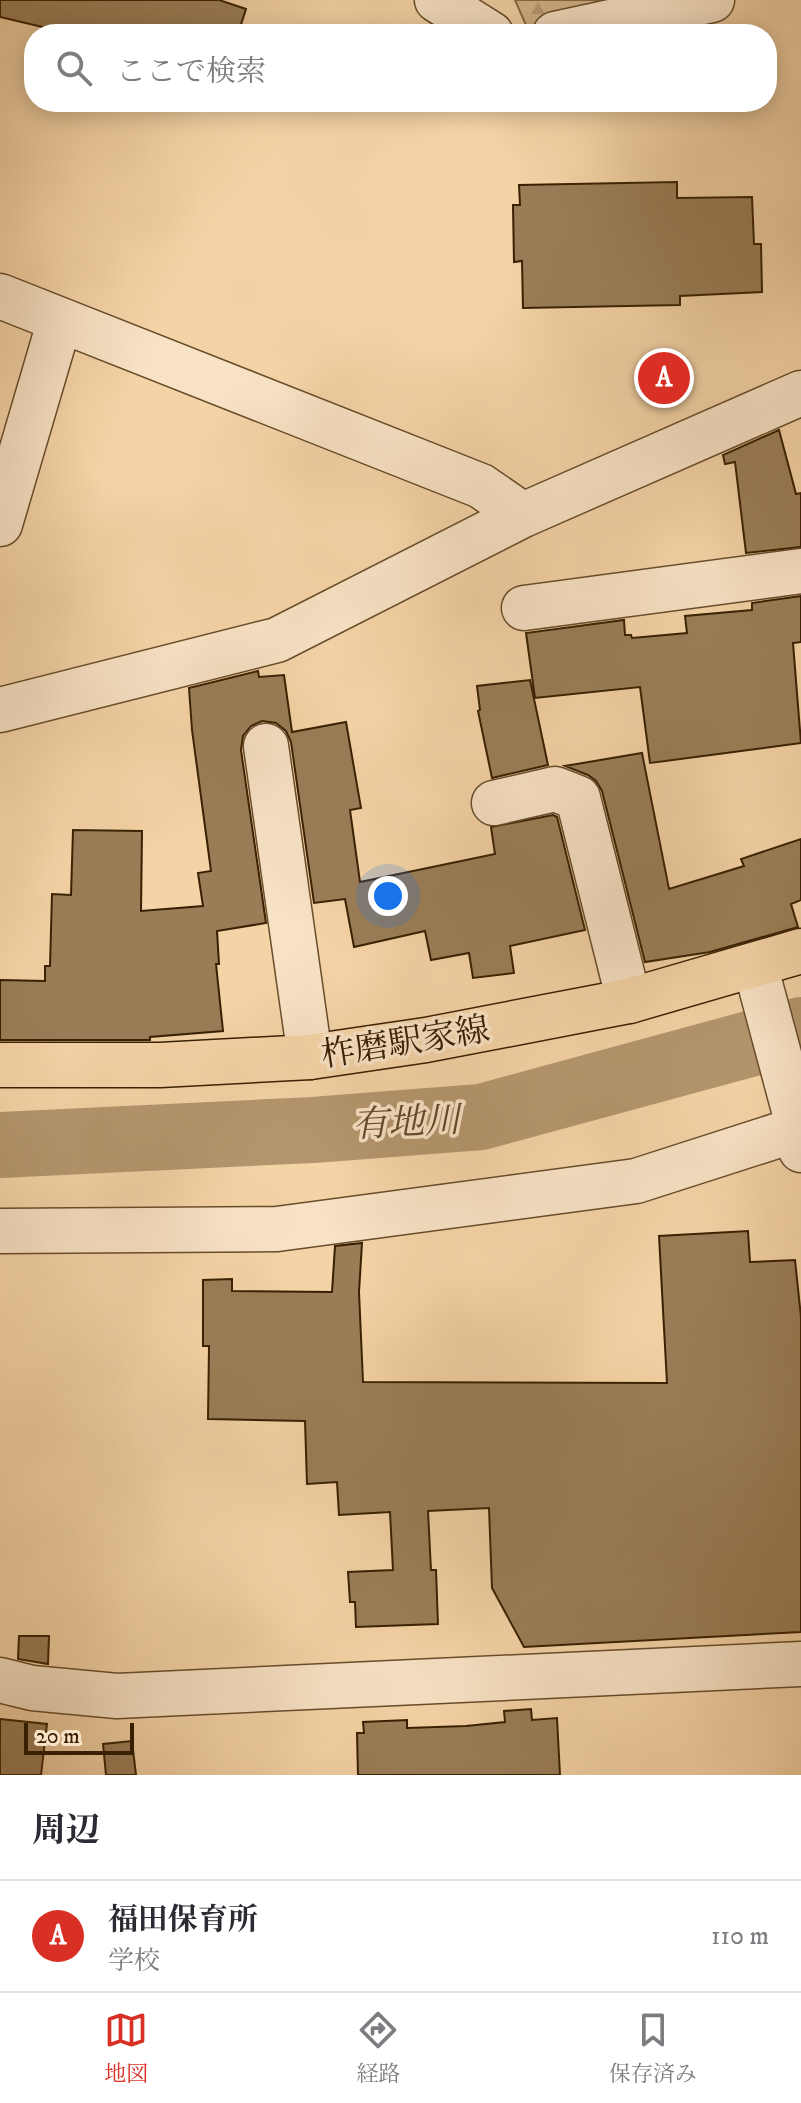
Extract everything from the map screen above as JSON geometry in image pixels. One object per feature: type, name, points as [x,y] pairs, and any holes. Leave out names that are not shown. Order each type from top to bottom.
[{"type":"main road","name":"柞磨駅家線","points":[[0,1065],[160,1065],[310,1057],[426,1040],[629,1001],[801,951]]},
{"type":"street","points":[[437,0],[475,24]]},
{"type":"street","points":[[601,24],[712,0]]},
{"type":"street","points":[[0,296],[481,486],[523,515]]},
{"type":"street","points":[[0,524],[60,320]]},
{"type":"street","points":[[0,710],[277,640],[523,515],[801,393]]},
{"type":"street","points":[[524,608],[801,571]]},
{"type":"street","points":[[266,746],[310,1057]]},
{"type":"street","points":[[494,803],[555,789],[578,798],[629,1001]]},
{"type":"street","points":[[0,1231],[277,1229],[636,1181],[800,1135],[755,965]]},
{"type":"street","points":[[0,1680],[32,1688],[117,1696],[801,1664]]},
{"type":"green space","points":[[515,0],[628,0],[630,7],[561,24],[526,24]]},
{"type":"building","points":[[0,0],[219,0],[246,9],[241,24],[30,24],[0,17]]},
{"type":"building","points":[[677,182],[677,198],[752,197],[754,244],[761,244],[762,292],[680,296],[680,305],[523,308],[522,261],[514,262],[513,205],[520,205],[519,185]]},
{"type":"building","points":[[779,430],[796,494],[801,493],[801,547],[746,553],[735,462],[725,464],[723,455]]},
{"type":"building","points":[[801,596],[801,642],[793,643],[801,743],[650,763],[640,687],[535,698],[526,633],[624,620],[625,635],[632,638],[687,633],[685,616],[752,610],[752,603]]},
{"type":"building","points":[[258,671],[259,677],[284,675],[292,732],[346,722],[361,808],[350,810],[360,882],[495,854],[491,827],[553,815],[557,817],[585,930],[510,946],[514,973],[473,978],[469,953],[431,960],[425,931],[354,947],[345,899],[314,903],[291,742],[286,731],[276,723],[262,721],[251,726],[243,736],[241,750],[266,923],[217,931],[219,964],[216,964],[223,1031],[150,1037],[150,1040],[0,1040],[0,980],[45,981],[45,966],[50,966],[52,894],[71,895],[73,830],[142,831],[141,911],[203,906],[198,873],[211,871],[189,688]]},
{"type":"building","points":[[530,680],[548,765],[492,778],[478,711],[477,686]]},
{"type":"building","points":[[642,753],[669,889],[744,866],[741,859],[801,839],[801,900],[791,904],[798,927],[710,952],[645,962],[602,791],[588,775],[565,766]]},
{"type":"building","points":[[748,1231],[750,1262],[795,1260],[801,1317],[801,1632],[524,1647],[492,1588],[489,1508],[428,1511],[431,1570],[436,1570],[438,1624],[356,1627],[355,1602],[350,1602],[348,1572],[393,1570],[390,1512],[339,1515],[337,1482],[307,1484],[305,1421],[208,1419],[209,1346],[203,1346],[203,1280],[232,1279],[232,1291],[332,1292],[335,1246],[362,1243],[359,1292],[363,1382],[667,1383],[659,1236]]},
{"type":"building","points":[[19,1636],[49,1636],[48,1664],[18,1659]]},
{"type":"building","points":[[531,1709],[532,1720],[557,1718],[560,1775],[358,1775],[357,1733],[364,1733],[363,1722],[407,1720],[407,1728],[466,1726],[505,1722],[504,1711]]},
{"type":"building","points":[[0,1719],[47,1724],[41,1775],[0,1775]]},
{"type":"building","points":[[132,1741],[136,1775],[106,1775],[103,1744]]},
{"type":"waterway","name":"有地川","points":[[0,1145],[313,1130],[481,1117],[801,1030]]},
{"type":"place","name":"福田保育所","points":[[664,378]]}]
